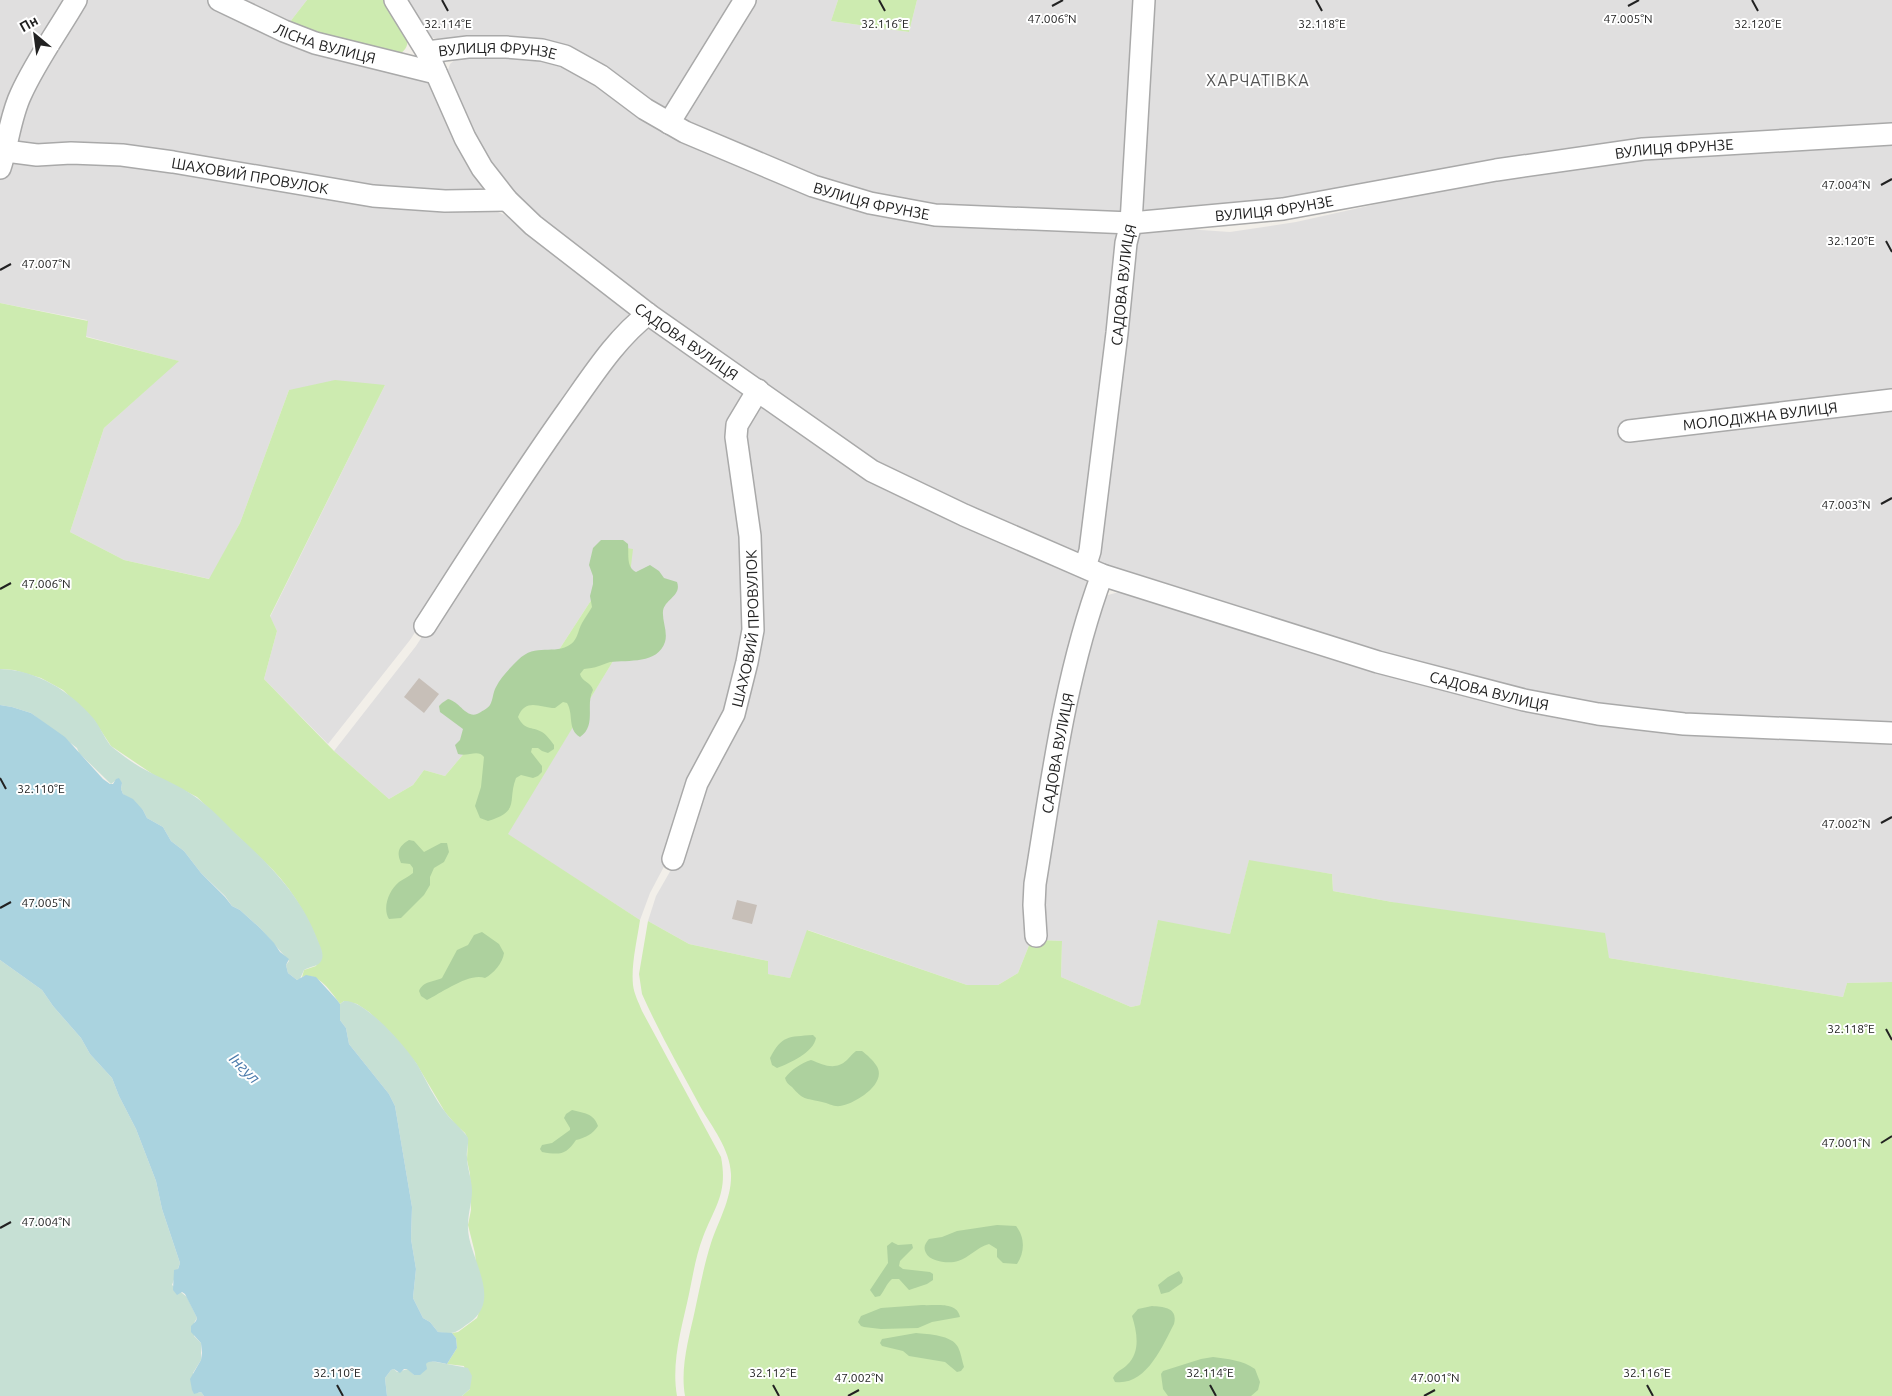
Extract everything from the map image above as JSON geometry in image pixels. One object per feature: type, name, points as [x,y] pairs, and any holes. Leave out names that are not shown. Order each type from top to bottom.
[{"type":"street","points":[[2,160],[11,120],[20,94],[76,0]]},
{"type":"street","name":"ЛІСНА ВУЛИЦЯ","points":[[219,0],[284,31],[315,43],[436,73]]},
{"type":"street","name":"САДОВА ВУЛИЦЯ","points":[[395,0],[427,52],[465,138],[482,168],[507,200],[533,225],[648,314],[872,471],[964,515],[1094,571],[1378,662],[1524,700],[1598,714],[1684,724],[1892,733]]},
{"type":"street","points":[[669,123],[745,0]]},
{"type":"street","name":"САДОВА ВУЛИЦЯ","points":[[1036,936],[1035,884],[1058,736],[1094,571],[1090,551],[1092,531],[1117,333],[1126,243],[1131,223],[1144,0]]},
{"type":"street","name":"ВУЛИЦЯ ФРУНЗЕ","points":[[427,52],[468,47],[506,47],[542,50],[565,56],[601,76],[645,109],[685,132],[813,186],[870,203],[935,215],[1131,223],[1283,209],[1496,170],[1643,149],[1892,134]]},
{"type":"street","name":"ШАХОВИЙ ПРОВУЛОК","points":[[2,160],[71,153],[122,155],[373,196],[445,202],[507,200]]},
{"type":"street","points":[[425,626],[524,471],[580,392],[628,331],[648,314]]},
{"type":"street","name":"ШАХОВИЙ ПРОВУЛОК","points":[[673,859],[697,783],[734,714],[748,662],[753,630],[750,536],[747,504],[736,437],[737,425],[758,390]]},
{"type":"street","name":"МОЛОДІЖНА ВУЛИЦЯ","points":[[1628,431],[1892,400]]},
{"type":"shaded area","points":[[0,0],[72,0],[0,151]]},
{"type":"shaded area","points":[[81,0],[211,0],[427,81],[433,86],[475,171],[483,190],[483,197],[18,148],[14,122]]},
{"type":"shaded area","points":[[228,0],[307,0],[286,27]]},
{"type":"shaded area","points":[[403,0],[741,0],[668,108],[661,110],[605,73],[433,38],[425,34]]},
{"type":"shaded area","points":[[747,0],[838,0],[831,21],[909,32],[917,0],[1140,0],[1123,218],[871,200],[682,122]]},
{"type":"shaded area","points":[[1148,0],[1892,0],[1892,132],[1644,151],[1203,221],[1142,209]]},
{"type":"shaded area","points":[[542,54],[812,190],[1118,231],[1085,547],[1073,554],[876,464],[648,304],[537,220],[489,164],[446,76],[450,64],[458,57]]},
{"type":"shaded area","points":[[1892,141],[1892,727],[1685,718],[1601,707],[1381,658],[1103,567],[1097,559],[1122,335],[1139,231],[1172,225],[1230,232],[1296,222],[1498,177],[1647,158]]},
{"type":"shaded area","points":[[71,156],[488,208],[505,215],[527,230],[633,315],[521,470],[410,640],[328,744],[264,679],[277,631],[270,617],[385,385],[289,390],[240,523],[210,579],[124,560],[70,532],[104,428],[178,361],[85,336],[87,320],[0,303],[0,178],[3,170],[9,161]]},
{"type":"shaded area","points":[[648,325],[746,394],[748,629],[730,712],[669,857],[650,893],[640,920],[507,834],[621,648],[601,585],[555,656],[546,656],[445,776],[424,770],[413,785],[389,799],[334,751],[416,646],[586,384]]},
{"type":"shaded area","points":[[759,406],[765,407],[1081,572],[1091,583],[1030,943],[1018,973],[998,985],[967,985],[808,930],[790,978],[767,974],[768,961],[689,944],[648,921],[656,896],[676,861],[745,694],[742,436]]},
{"type":"shaded area","points":[[1119,592],[1139,592],[1522,706],[1892,739],[1892,982],[1847,983],[1843,997],[1609,958],[1392,902],[1333,891],[1332,874],[1249,861],[1230,934],[1158,921],[1140,1005],[1131,1007],[1061,977],[1062,941],[1040,940],[1037,903],[1062,739],[1103,599],[1108,595]]},
{"type":"green space","points":[[307,0],[385,0],[407,38],[407,47],[396,56],[286,27]]},
{"type":"green space","points":[[838,0],[917,0],[909,32],[831,21]]},
{"type":"green space","points":[[0,303],[88,321],[86,337],[179,361],[104,428],[70,532],[124,560],[209,579],[240,523],[289,390],[335,380],[385,385],[270,616],[277,631],[264,679],[334,751],[389,799],[413,785],[424,770],[445,776],[546,656],[555,656],[601,585],[620,547],[633,549],[621,648],[508,834],[640,920],[633,969],[635,995],[721,1157],[723,1170],[722,1190],[698,1251],[678,1345],[675,1370],[677,1396],[462,1396],[470,1389],[464,1366],[447,1364],[457,1348],[456,1338],[452,1333],[458,1332],[477,1318],[480,1309],[475,1253],[468,1225],[471,1210],[470,1174],[467,1160],[468,1139],[465,1133],[445,1112],[416,1063],[391,1033],[369,1012],[357,1004],[344,1001],[340,1004],[329,989],[319,980],[314,977],[302,977],[304,970],[316,966],[322,953],[302,909],[289,889],[273,870],[197,797],[154,775],[111,746],[94,720],[63,690],[41,678],[14,670],[0,669]]},
{"type":"green space","points":[[601,540],[623,540],[628,544],[629,564],[636,572],[650,565],[659,571],[664,578],[677,582],[677,591],[663,611],[666,634],[665,642],[656,654],[642,660],[610,662],[584,669],[580,674],[581,677],[593,690],[588,727],[580,737],[573,730],[567,703],[563,702],[555,708],[534,705],[525,707],[518,717],[526,726],[544,733],[554,745],[554,749],[548,753],[538,748],[532,748],[531,752],[542,766],[542,772],[533,778],[521,775],[516,778],[511,804],[505,813],[488,821],[480,818],[475,806],[481,787],[484,757],[476,753],[458,754],[455,745],[460,740],[463,729],[440,712],[439,706],[448,699],[466,712],[473,715],[477,714],[490,705],[500,680],[518,660],[531,652],[558,649],[573,642],[592,607],[590,596],[593,576],[589,565],[593,548]]},
{"type":"green space","points":[[0,669],[27,673],[63,691],[94,719],[115,750],[134,763],[189,792],[212,811],[273,870],[294,896],[321,947],[321,962],[304,970],[300,979],[297,980],[288,973],[286,965],[289,961],[260,928],[240,910],[232,906],[225,896],[201,873],[184,851],[171,841],[163,827],[147,818],[143,810],[123,794],[121,789],[122,783],[115,781],[111,784],[79,753],[77,748],[31,713],[0,705]]},
{"type":"green space","points":[[409,840],[414,841],[424,852],[441,843],[447,843],[449,852],[444,862],[434,868],[430,877],[430,885],[424,895],[401,918],[389,919],[386,905],[390,894],[395,885],[413,873],[413,868],[410,864],[401,863],[399,856],[401,847]]},
{"type":"green space","points":[[1249,860],[1332,874],[1333,891],[1392,902],[1605,933],[1609,958],[1843,997],[1847,983],[1892,982],[1892,1396],[685,1396],[684,1363],[688,1342],[702,1276],[714,1235],[724,1210],[731,1183],[731,1174],[724,1147],[700,1106],[642,994],[639,974],[648,921],[689,944],[768,961],[768,974],[790,978],[807,930],[967,985],[998,985],[1018,973],[1030,943],[1040,940],[1062,941],[1061,977],[1131,1007],[1140,1005],[1158,920],[1230,934]]},
{"type":"green space","points":[[482,932],[499,944],[504,953],[502,961],[494,971],[485,978],[479,977],[464,980],[427,1000],[421,996],[419,991],[423,985],[442,978],[457,950],[468,945],[474,935]]},
{"type":"green space","points":[[0,960],[42,990],[53,1006],[81,1038],[90,1054],[112,1078],[136,1129],[156,1181],[162,1209],[180,1263],[172,1285],[187,1297],[197,1318],[194,1323],[194,1336],[201,1343],[201,1360],[193,1373],[198,1393],[201,1392],[204,1396],[0,1396]]},
{"type":"green space","points":[[344,1001],[353,1002],[363,1008],[395,1036],[417,1064],[448,1116],[468,1138],[467,1161],[472,1191],[468,1221],[469,1237],[484,1289],[484,1302],[479,1313],[469,1323],[455,1332],[438,1332],[430,1322],[423,1318],[413,1298],[416,1269],[411,1239],[412,1207],[395,1106],[389,1094],[349,1044],[346,1028],[340,1020],[340,1004]]},
{"type":"green space","points":[[813,1035],[816,1038],[806,1053],[777,1068],[772,1065],[770,1058],[782,1041],[792,1037]]},
{"type":"green space","points":[[856,1051],[862,1051],[870,1058],[875,1063],[879,1072],[878,1079],[869,1092],[854,1101],[836,1106],[805,1098],[788,1084],[785,1079],[793,1070],[807,1061],[811,1060],[820,1064],[834,1066],[843,1063]]},
{"type":"green space","points":[[572,1110],[591,1116],[598,1126],[588,1135],[576,1140],[569,1149],[562,1153],[542,1152],[540,1149],[542,1145],[552,1143],[570,1130],[564,1118]]},
{"type":"green space","points":[[997,1225],[1016,1226],[1019,1230],[1023,1250],[1017,1264],[1003,1263],[997,1257],[997,1249],[989,1244],[962,1260],[954,1262],[936,1260],[928,1256],[925,1251],[925,1246],[929,1239],[942,1237],[957,1231]]},
{"type":"green space","points":[[892,1242],[898,1245],[912,1244],[913,1248],[900,1261],[899,1266],[903,1269],[930,1272],[933,1274],[933,1280],[909,1290],[899,1279],[892,1279],[880,1296],[875,1297],[870,1290],[888,1263],[887,1246]]},
{"type":"green space","points":[[1179,1271],[1183,1278],[1182,1283],[1169,1292],[1161,1294],[1158,1285]]},
{"type":"green space","points":[[922,1305],[950,1306],[958,1312],[960,1317],[932,1322],[918,1328],[881,1329],[864,1327],[858,1322],[861,1316],[881,1308]]},
{"type":"green space","points":[[1152,1306],[1169,1309],[1174,1315],[1174,1324],[1158,1354],[1144,1371],[1136,1378],[1126,1382],[1115,1382],[1114,1376],[1131,1360],[1136,1348],[1137,1342],[1132,1316],[1138,1309]]},
{"type":"green space","points":[[916,1333],[939,1336],[955,1343],[959,1349],[964,1367],[961,1371],[957,1372],[945,1362],[909,1356],[903,1351],[882,1346],[880,1343],[882,1339]]},
{"type":"green space","points":[[1213,1357],[1240,1362],[1255,1369],[1260,1382],[1258,1390],[1251,1396],[1168,1396],[1163,1389],[1161,1374],[1163,1371]]},
{"type":"green space","points":[[431,1361],[468,1368],[472,1376],[470,1389],[462,1396],[387,1396],[385,1378],[391,1370],[394,1369],[397,1372],[408,1369],[414,1375],[427,1362]]},
{"type":"water","name":"Інгул","points":[[0,705],[31,713],[65,737],[103,779],[110,784],[113,784],[119,778],[122,783],[121,789],[123,794],[133,799],[143,810],[147,818],[163,827],[171,841],[184,851],[201,873],[232,906],[240,910],[260,928],[280,952],[289,959],[286,965],[288,973],[297,980],[306,975],[316,977],[340,1004],[340,1020],[346,1028],[349,1044],[389,1094],[395,1106],[412,1207],[411,1239],[416,1269],[413,1298],[423,1318],[430,1322],[438,1332],[452,1333],[456,1338],[457,1348],[447,1364],[430,1362],[426,1364],[427,1369],[420,1375],[414,1375],[407,1369],[400,1373],[394,1369],[391,1370],[385,1378],[387,1396],[204,1396],[201,1392],[194,1394],[190,1379],[201,1360],[202,1353],[201,1343],[191,1332],[191,1326],[197,1318],[185,1294],[182,1292],[177,1295],[173,1290],[174,1270],[178,1269],[180,1263],[162,1209],[156,1181],[136,1129],[112,1078],[90,1054],[81,1038],[53,1006],[42,990],[0,960]]},
{"type":"building","points":[[419,678],[439,694],[424,713],[404,697]]},
{"type":"building","points":[[737,900],[757,905],[752,924],[732,919]]},
{"type":"district","name":"ХАРЧАТІВКА","points":[[1258,80]]}]
